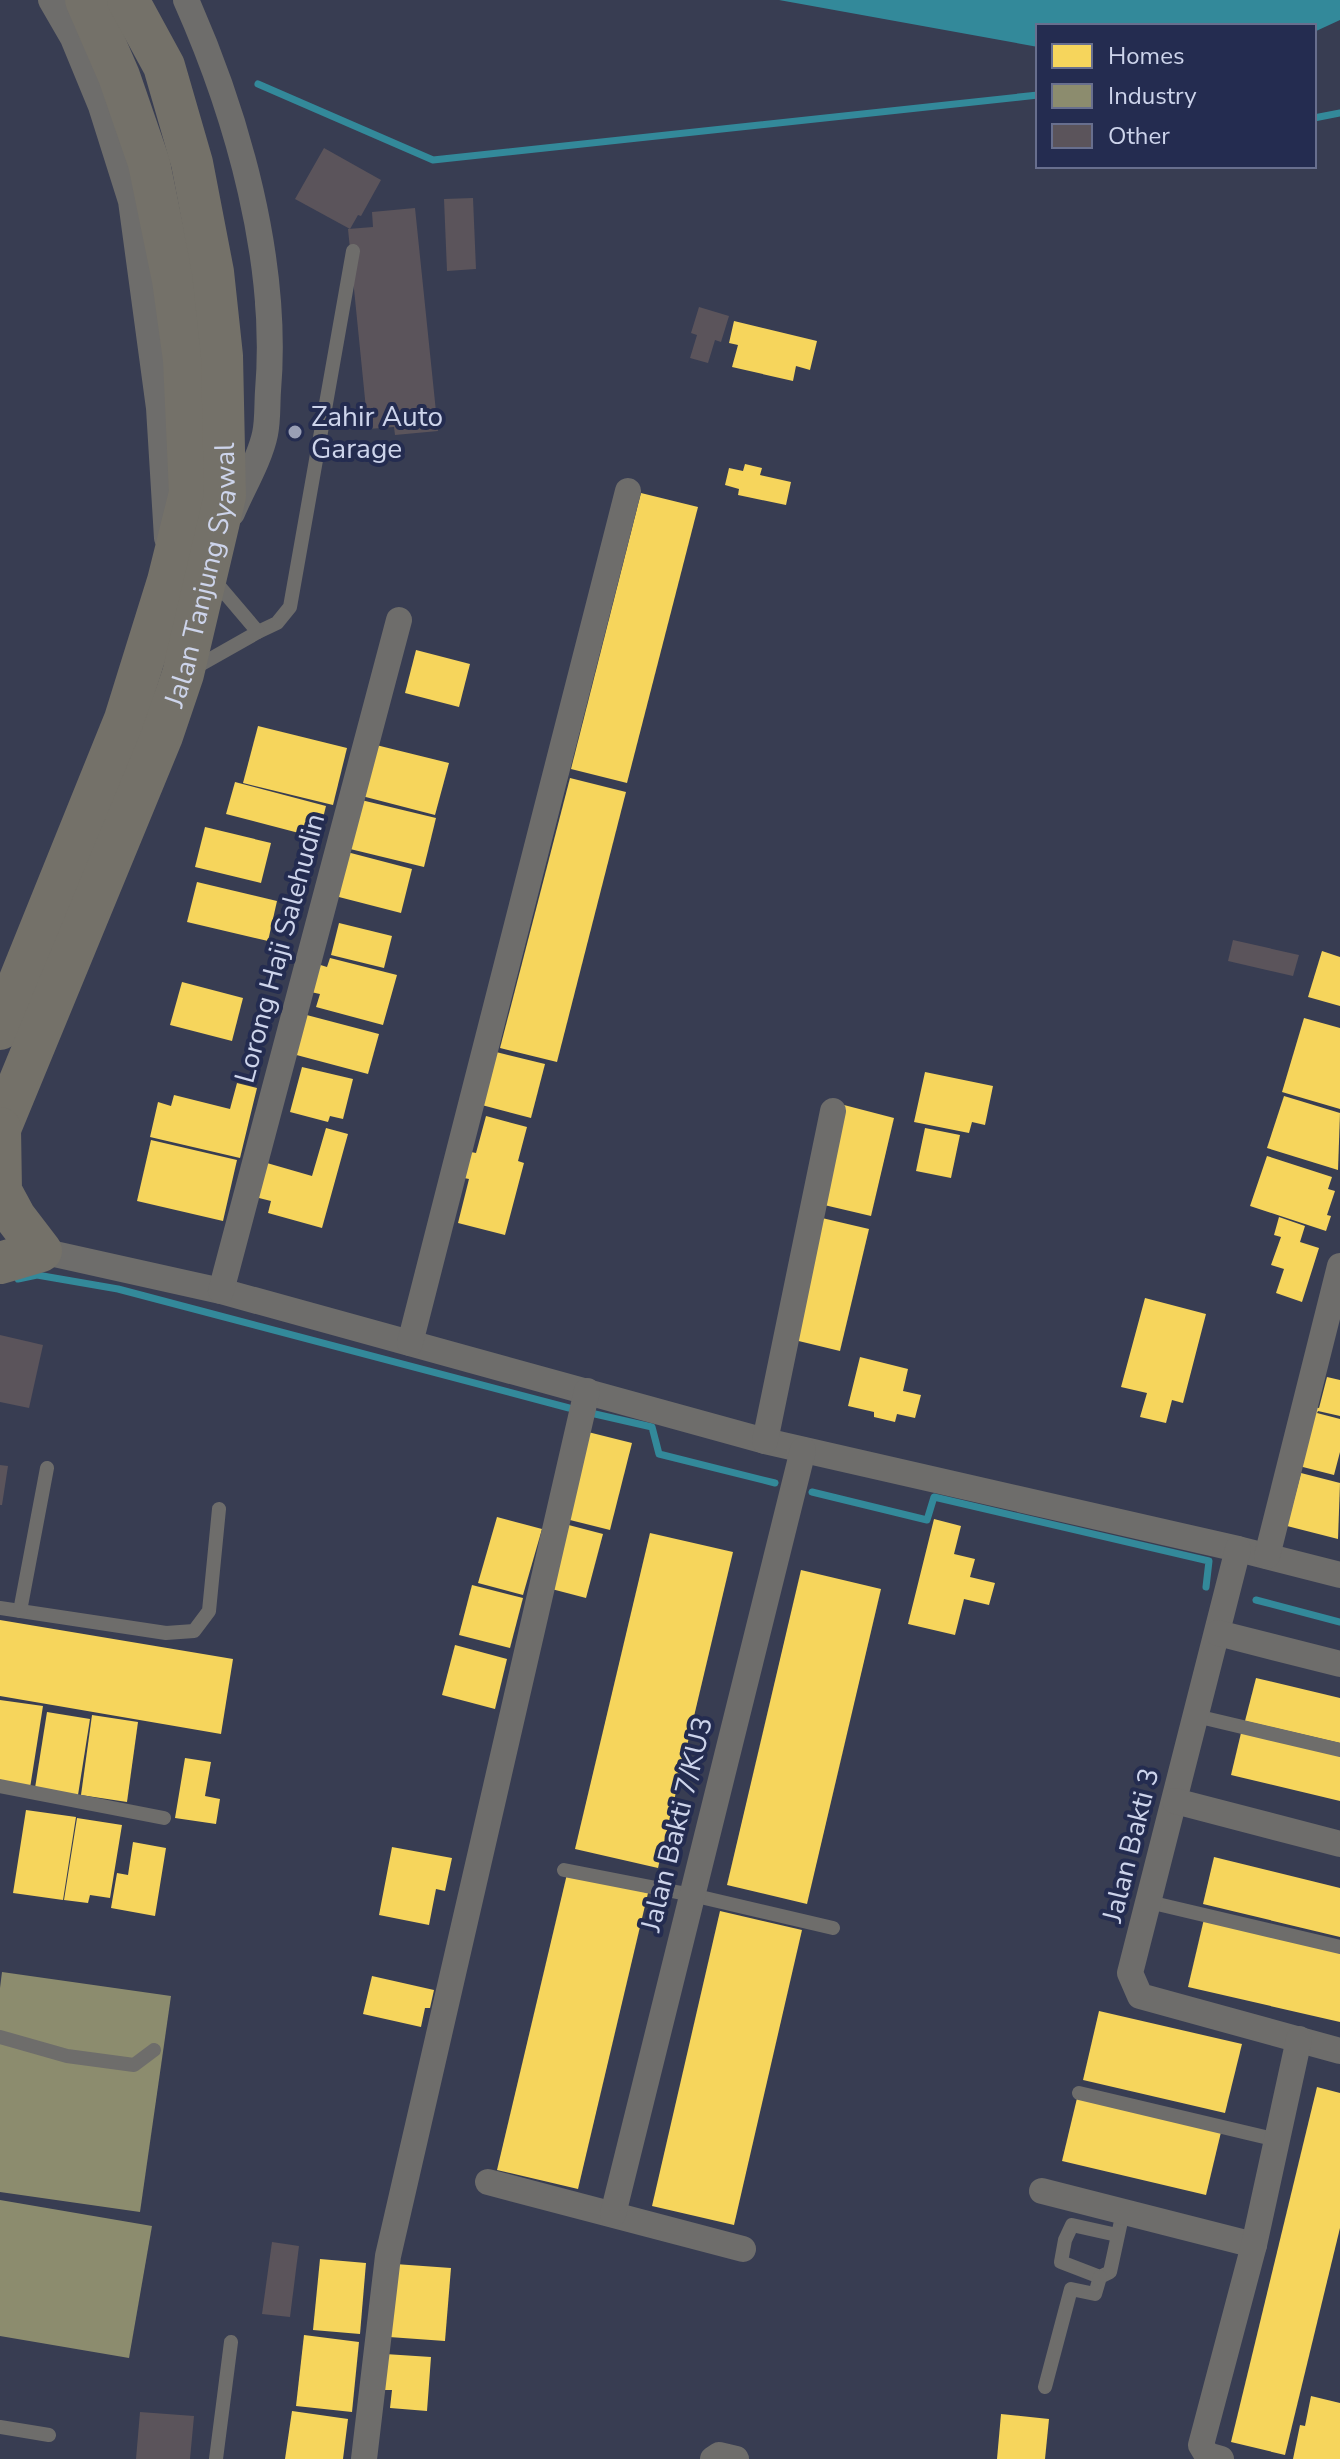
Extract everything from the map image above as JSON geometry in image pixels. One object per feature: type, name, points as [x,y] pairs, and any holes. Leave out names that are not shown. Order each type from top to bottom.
[{"type":"main road","name":"Jalan Tanjung Syawal","points":[[0,1029],[125,719],[225,496],[205,410],[184,360],[173,280],[149,163],[119,76],[86,0]]},
{"type":"main road","name":"Jalan Tanjung Syawal","points":[[128,0],[164,66],[192,163],[213,272],[222,356],[205,410]]},
{"type":"main road","name":"Jalan Tanjung Syawal","points":[[0,1128],[162,736],[183,674],[188,577]]},
{"type":"main road","points":[[0,1128],[1,1191],[15,1217],[41,1251],[0,1263]]},
{"type":"street","points":[[51,0],[73,38],[101,106],[131,201],[159,408],[166,497],[188,577]]},
{"type":"street","points":[[186,0],[222,93],[249,185],[267,285],[271,361],[265,435],[188,577]]},
{"type":"street","points":[[410,1343],[628,491]]},
{"type":"street","name":"Lorong Haji Salehudin","points":[[221,1291],[399,620]]},
{"type":"street","points":[[765,1441],[833,1111]]},
{"type":"street","points":[[41,1251],[221,1291],[765,1441],[1340,1575]]},
{"type":"street","points":[[1267,1556],[1340,1266]]},
{"type":"street","points":[[364,2459],[388,2256],[587,1391]]},
{"type":"street","name":"Jalan Bakti 7/KU3","points":[[613,2214],[803,1450]]},
{"type":"street","name":"Jalan Bakti 3","points":[[1238,1549],[1130,1973],[1140,1996],[1299,2039]]},
{"type":"street","points":[[1218,1633],[1340,1664]]},
{"type":"street","points":[[1175,1801],[1340,1844]]},
{"type":"street","points":[[1221,2459],[1207,2455],[1201,2445],[1254,2245],[1299,2039],[1340,2051]]},
{"type":"street","points":[[488,2182],[743,2249]]},
{"type":"street","points":[[1042,2191],[1120,2223],[1254,2245]]},
{"type":"lane","points":[[183,674],[277,623],[290,607],[353,251]]},
{"type":"lane","points":[[188,577],[258,632]]},
{"type":"lane","points":[[20,1611],[47,1468]]},
{"type":"lane","points":[[0,1608],[166,1633],[194,1631],[209,1611],[219,1509]]},
{"type":"lane","points":[[1196,1716],[1340,1750]]},
{"type":"lane","points":[[0,1786],[164,1818]]},
{"type":"lane","points":[[564,1870],[692,1895],[833,1928]]},
{"type":"lane","points":[[1149,1902],[1340,1947]]},
{"type":"lane","points":[[0,2037],[67,2056],[134,2065],[154,2050]]},
{"type":"lane","points":[[1079,2093],[1277,2140]]},
{"type":"lane","points":[[1045,2387],[1071,2289],[1095,2294],[1100,2277],[1110,2272],[1120,2223],[1072,2225],[1065,2240],[1061,2262],[1100,2277]]},
{"type":"lane","points":[[216,2459],[231,2342]]},
{"type":"lane","points":[[0,2427],[49,2435]]},
{"type":"water","points":[[779,0],[1340,0],[1340,20],[1316,31],[1316,24],[1036,24],[1036,47]]},
{"type":"building: Homes","points":[[734,321],[817,341],[810,370],[796,366],[793,381],[732,367],[738,345],[729,343]]},
{"type":"building: Homes","points":[[745,464],[762,468],[760,475],[791,482],[786,505],[738,495],[739,489],[725,485],[729,468],[743,471]]},
{"type":"building: Homes","points":[[641,493],[698,507],[627,783],[571,769]]},
{"type":"building: Homes","points":[[416,650],[470,664],[459,707],[405,693]]},
{"type":"building: Homes","points":[[258,726],[347,748],[333,805],[243,783]]},
{"type":"building: Homes","points":[[372,744],[449,763],[435,815],[358,795]]},
{"type":"building: Homes","points":[[570,778],[626,792],[557,1062],[500,1048]]},
{"type":"building: Homes","points":[[235,782],[326,806],[318,838],[226,814]]},
{"type":"building: Homes","points":[[357,799],[436,818],[424,867],[346,848]]},
{"type":"building: Homes","points":[[205,827],[271,843],[261,883],[195,867]]},
{"type":"building: Homes","points":[[347,852],[412,869],[401,913],[335,896]]},
{"type":"building: Homes","points":[[197,882],[277,901],[268,941],[187,922]]},
{"type":"building: Homes","points":[[339,923],[392,936],[384,968],[331,955]]},
{"type":"building: Homes","points":[[1322,951],[1340,957],[1340,1006],[1308,997]]},
{"type":"building: Homes","points":[[330,958],[397,975],[383,1025],[316,1007],[320,994],[306,991],[314,963],[327,967]]},
{"type":"building: Homes","points":[[182,982],[243,998],[232,1041],[170,1025]]},
{"type":"building: Homes","points":[[299,1013],[379,1034],[368,1074],[289,1053]]},
{"type":"building: Homes","points":[[1304,1018],[1340,1028],[1340,1109],[1282,1092]]},
{"type":"building: Homes","points":[[492,1051],[545,1064],[531,1118],[478,1104]]},
{"type":"building: Homes","points":[[302,1067],[353,1079],[343,1119],[330,1116],[328,1122],[290,1112]]},
{"type":"building: Homes","points":[[925,1072],[993,1086],[985,1125],[972,1122],[969,1133],[914,1122]]},
{"type":"building: Homes","points":[[237,1083],[257,1088],[240,1158],[150,1137],[158,1102],[171,1106],[174,1095],[230,1109]]},
{"type":"building: Homes","points":[[1284,1096],[1340,1113],[1338,1170],[1267,1148]]},
{"type":"building: Homes","points":[[844,1105],[894,1118],[871,1216],[820,1204]]},
{"type":"building: Homes","points":[[486,1116],[527,1127],[518,1161],[524,1163],[505,1235],[458,1223],[469,1179],[464,1178],[471,1152],[476,1153]]},
{"type":"building: Homes","points":[[326,1128],[348,1134],[322,1228],[268,1213],[271,1201],[251,1196],[260,1161],[312,1176]]},
{"type":"building: Homes","points":[[925,1128],[960,1135],[951,1178],[916,1171]]},
{"type":"building: Homes","points":[[151,1140],[237,1160],[223,1221],[137,1201]]},
{"type":"building: Homes","points":[[1267,1156],[1332,1177],[1328,1189],[1335,1191],[1327,1215],[1331,1216],[1326,1231],[1250,1206]]},
{"type":"building: Homes","points":[[1279,1217],[1305,1226],[1300,1242],[1319,1248],[1302,1302],[1276,1293],[1284,1269],[1271,1265],[1281,1237],[1274,1235]]},
{"type":"building: Homes","points":[[822,1218],[869,1229],[840,1351],[782,1337]]},
{"type":"building: Homes","points":[[1145,1298],[1206,1314],[1183,1403],[1172,1400],[1166,1423],[1140,1417],[1147,1393],[1121,1387]]},
{"type":"building: Homes","points":[[860,1357],[908,1369],[903,1391],[921,1395],[915,1418],[897,1414],[895,1422],[874,1417],[874,1412],[848,1406]]},
{"type":"building: Homes","points":[[1327,1377],[1340,1380],[1340,1416],[1317,1413],[1340,1419],[1340,1452],[1334,1475],[1299,1466],[1306,1405],[1319,1408]]},
{"type":"building: Homes","points":[[584,1431],[632,1443],[610,1530],[562,1518]]},
{"type":"building: Homes","points":[[1301,1473],[1340,1483],[1338,1539],[1287,1526]]},
{"type":"building: Homes","points":[[497,1517],[542,1529],[523,1595],[478,1583]]},
{"type":"building: Homes","points":[[934,1519],[961,1526],[954,1554],[975,1559],[970,1577],[995,1583],[989,1605],[964,1599],[955,1635],[908,1624]]},
{"type":"building: Homes","points":[[561,1523],[603,1534],[586,1598],[544,1587]]},
{"type":"building: Homes","points":[[650,1533],[733,1552],[658,1868],[575,1849]]},
{"type":"building: Homes","points":[[801,1570],[881,1589],[807,1904],[727,1885]]},
{"type":"building: Homes","points":[[472,1585],[523,1598],[510,1648],[459,1635]]},
{"type":"building: Homes","points":[[0,1620],[233,1659],[221,1734],[0,1696]]},
{"type":"building: Homes","points":[[455,1645],[507,1659],[495,1709],[442,1695]]},
{"type":"building: Homes","points":[[1256,1678],[1340,1698],[1340,1743],[1245,1721]]},
{"type":"building: Homes","points":[[0,1700],[43,1706],[30,1788],[0,1783]]},
{"type":"building: Homes","points":[[47,1712],[90,1719],[78,1795],[35,1788]]},
{"type":"building: Homes","points":[[92,1715],[138,1722],[127,1802],[81,1795]]},
{"type":"building: Homes","points":[[1241,1733],[1340,1756],[1340,1801],[1231,1775]]},
{"type":"building: Homes","points":[[185,1758],[211,1762],[205,1796],[220,1799],[216,1824],[175,1818]]},
{"type":"building: Homes","points":[[26,1810],[76,1817],[63,1900],[13,1893]]},
{"type":"building: Homes","points":[[77,1818],[122,1825],[110,1898],[90,1895],[88,1903],[64,1900]]},
{"type":"building: Homes","points":[[133,1842],[166,1848],[155,1916],[111,1908],[117,1873],[128,1875]]},
{"type":"building: Homes","points":[[392,1847],[452,1858],[445,1891],[436,1889],[429,1925],[379,1915]]},
{"type":"building: Homes","points":[[1214,1857],[1340,1888],[1340,1937],[1203,1904]]},
{"type":"building: Homes","points":[[567,1874],[648,1893],[578,2189],[497,2170]]},
{"type":"building: Homes","points":[[720,1911],[802,1930],[734,2225],[652,2206]]},
{"type":"building: Homes","points":[[1204,1919],[1340,1951],[1340,2022],[1188,1987]]},
{"type":"building: Homes","points":[[372,1976],[434,1990],[430,2008],[425,2008],[421,2027],[363,2014]]},
{"type":"building: Homes","points":[[1099,2011],[1242,2044],[1225,2113],[1083,2080]]},
{"type":"building: Homes","points":[[1317,2087],[1340,2093],[1340,2228],[1285,2455],[1231,2442]]},
{"type":"building: Homes","points":[[1078,2094],[1222,2128],[1206,2195],[1062,2161]]},
{"type":"building: Homes","points":[[320,2259],[366,2263],[360,2334],[313,2330]]},
{"type":"building: Homes","points":[[395,2264],[451,2268],[445,2341],[389,2337]]},
{"type":"building: Homes","points":[[304,2335],[359,2342],[352,2412],[296,2406]]},
{"type":"building: Homes","points":[[385,2354],[431,2357],[427,2411],[390,2408],[392,2390],[382,2390]]},
{"type":"building: Homes","points":[[1311,2396],[1340,2403],[1340,2459],[1293,2459],[1300,2425],[1305,2426]]},
{"type":"building: Homes","points":[[292,2411],[348,2419],[343,2459],[285,2459]]},
{"type":"building: Homes","points":[[1001,2414],[1049,2419],[1045,2459],[997,2459]]},
{"type":"building: Industry","points":[[2,1972],[171,1996],[140,2212],[0,2192]]},
{"type":"building: Industry","points":[[0,2200],[152,2226],[129,2358],[0,2336]]},
{"type":"building: Other","points":[[324,148],[381,180],[350,229],[295,199]]},
{"type":"building: Other","points":[[473,198],[476,269],[447,271],[444,199]]},
{"type":"building: Other","points":[[415,208],[438,431],[395,435],[394,427],[368,429],[348,229],[373,227],[372,212]]},
{"type":"building: Other","points":[[699,307],[729,316],[721,342],[715,340],[708,363],[690,358],[697,335],[691,333]]},
{"type":"building: Other","points":[[1233,940],[1299,955],[1293,976],[1228,961]]},
{"type":"building: Other","points":[[0,1335],[43,1345],[29,1408],[0,1402]]},
{"type":"building: Other","points":[[0,1465],[8,1466],[2,1505],[0,1505]]},
{"type":"building: Other","points":[[272,2242],[299,2246],[290,2317],[262,2314]]},
{"type":"building: Other","points":[[140,2412],[194,2416],[190,2459],[136,2459]]},
{"type":"waterway","points":[[258,84],[433,160],[1036,95]]},
{"type":"waterway","points":[[1316,118],[1340,113]]},
{"type":"waterway","points":[[18,1279],[37,1275],[118,1289],[569,1408]]},
{"type":"waterway","points":[[595,1414],[652,1427],[659,1454],[775,1483]]},
{"type":"waterway","points":[[812,1492],[927,1520],[934,1497],[1209,1561],[1206,1587]]},
{"type":"waterway","points":[[1256,1600],[1340,1622]]},
{"type":"place","name":"Zahir Auto Garage","points":[[295,432]]}]
